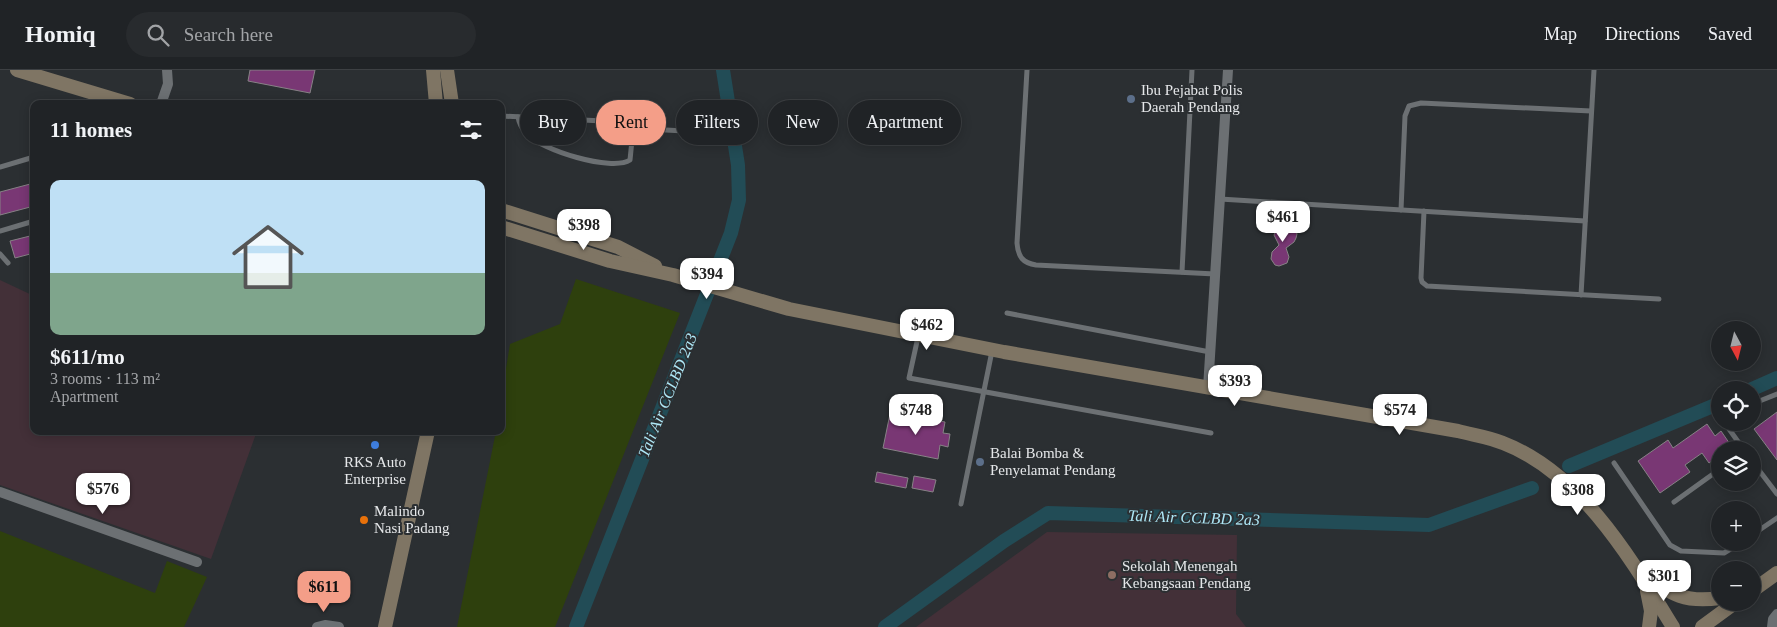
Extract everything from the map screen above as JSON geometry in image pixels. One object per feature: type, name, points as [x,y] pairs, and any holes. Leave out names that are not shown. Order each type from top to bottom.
[{"type":"main road","points":[[17,70],[117,100]]},
{"type":"main road","points":[[433,70],[435,100]]},
{"type":"main road","points":[[447,70],[451,100]]},
{"type":"main road","points":[[508,212],[618,247],[673,275]]},
{"type":"main road","points":[[505,228],[610,261],[673,275],[789,309],[992,350],[1458,431],[1502,442],[1528,455],[1561,478],[1591,509],[1612,534],[1641,575],[1673,627]]},
{"type":"main road","points":[[505,235],[543,240]]},
{"type":"main road","points":[[385,627],[427,435]]},
{"type":"main road","points":[[1761,585],[1777,573]]},
{"type":"main road","points":[[1641,575],[1677,595],[1690,599],[1711,599]]},
{"type":"main road","points":[[1641,575],[1651,611],[1649,627]]},
{"type":"main road","points":[[1702,627],[1724,611]]},
{"type":"street","points":[[162,100],[168,84],[167,70]]},
{"type":"street","points":[[1208,388],[1228,70]]},
{"type":"street","points":[[0,492],[197,562]]},
{"type":"street","points":[[1772,627],[1777,614]]},
{"type":"street","points":[[318,627],[325,625],[339,627]]},
{"type":"lane","points":[[1027,70],[1018,243],[1020,257],[1026,263],[1036,265],[1215,274]]},
{"type":"lane","points":[[1182,272],[1192,70]]},
{"type":"lane","points":[[1582,294],[1594,70]]},
{"type":"lane","points":[[1401,210],[1405,116],[1406,110],[1410,106],[1421,103],[1591,111]]},
{"type":"lane","points":[[505,116],[596,121]]},
{"type":"lane","points":[[518,117],[519,124],[527,135],[551,150],[576,157],[618,164],[630,160],[632,140],[648,129],[676,131]]},
{"type":"lane","points":[[0,167],[30,158]]},
{"type":"lane","points":[[1220,199],[1585,221]]},
{"type":"lane","points":[[1424,211],[1421,278],[1424,284],[1430,286],[1659,299]]},
{"type":"lane","points":[[0,230],[30,222]]},
{"type":"lane","points":[[0,254],[8,263]]},
{"type":"lane","points":[[1007,313],[1210,352]]},
{"type":"lane","points":[[918,335],[909,378],[1212,433]]},
{"type":"lane","points":[[960,504],[992,350]]},
{"type":"lane","points":[[1761,400],[1777,394]]},
{"type":"lane","points":[[1614,463],[1670,545],[1675,549],[1681,551],[1724,553],[1727,551]]},
{"type":"lane","points":[[1761,473],[1777,494]]},
{"type":"lane","points":[[1674,502],[1711,475]]},
{"type":"lane","points":[[1761,529],[1777,518]]},
{"type":"shaded area","points":[[0,280],[30,294],[30,435],[256,435],[211,559],[0,485]]},
{"type":"shaded area","name":"Sekolah Menengah Kebangsaan Pendang","points":[[1047,532],[1237,535],[1236,614],[1246,627],[916,627]]},
{"type":"green space","points":[[576,279],[680,313],[555,627],[457,627],[495,435],[505,435],[505,375],[510,344],[560,324]]},
{"type":"green space","points":[[0,531],[155,593],[167,561],[207,577],[184,627],[0,627]]},
{"type":"building","points":[[250,70],[315,70],[310,93],[248,81]]},
{"type":"building","points":[[30,184],[30,207],[0,215],[0,192]]},
{"type":"building","points":[[1286,223],[1294,226],[1297,234],[1294,242],[1286,248],[1289,257],[1287,263],[1279,266],[1275,265],[1271,259],[1272,252],[1279,245],[1274,235],[1278,226]]},
{"type":"building","points":[[30,236],[30,254],[15,258],[10,241]]},
{"type":"building","points":[[1777,412],[1777,460],[1755,431],[1761,431],[1761,424]]},
{"type":"building","points":[[890,414],[919,420],[919,417],[945,422],[943,433],[950,434],[948,447],[940,445],[938,459],[883,448]]},
{"type":"building","points":[[1707,424],[1715,436],[1721,431],[1728,441],[1711,441],[1711,462],[1709,463],[1702,453],[1685,465],[1690,472],[1660,493],[1638,461],[1668,440],[1673,448]]},
{"type":"building","points":[[877,472],[908,478],[906,488],[875,482]]},
{"type":"building","points":[[914,476],[936,480],[933,492],[912,488]]},
{"type":"waterway","name":"Tali Air CCLBD 2a3","points":[[576,627],[731,233],[739,200],[738,165],[723,70]]},
{"type":"waterway","points":[[1761,385],[1777,378]]},
{"type":"waterway","points":[[1569,466],[1711,407]]},
{"type":"waterway","name":"Tali Air CCLBD 2a3","points":[[885,627],[1004,541],[1048,513],[1429,525],[1532,488]]},
{"type":"place","name":"Ibu Pejabat Polis Daerah Pendang","points":[[1131,99]]},
{"type":"place","name":"RKS Auto Enterprise","points":[[375,445]]},
{"type":"place","name":"Balai Bomba & Penyelamat Pendang","points":[[980,462]]},
{"type":"place","name":"Malindo Nasi Padang","points":[[364,520]]},
{"type":"place","name":"Sekolah Menengah Kebangsaan Pendang","points":[[1112,575]]}]
